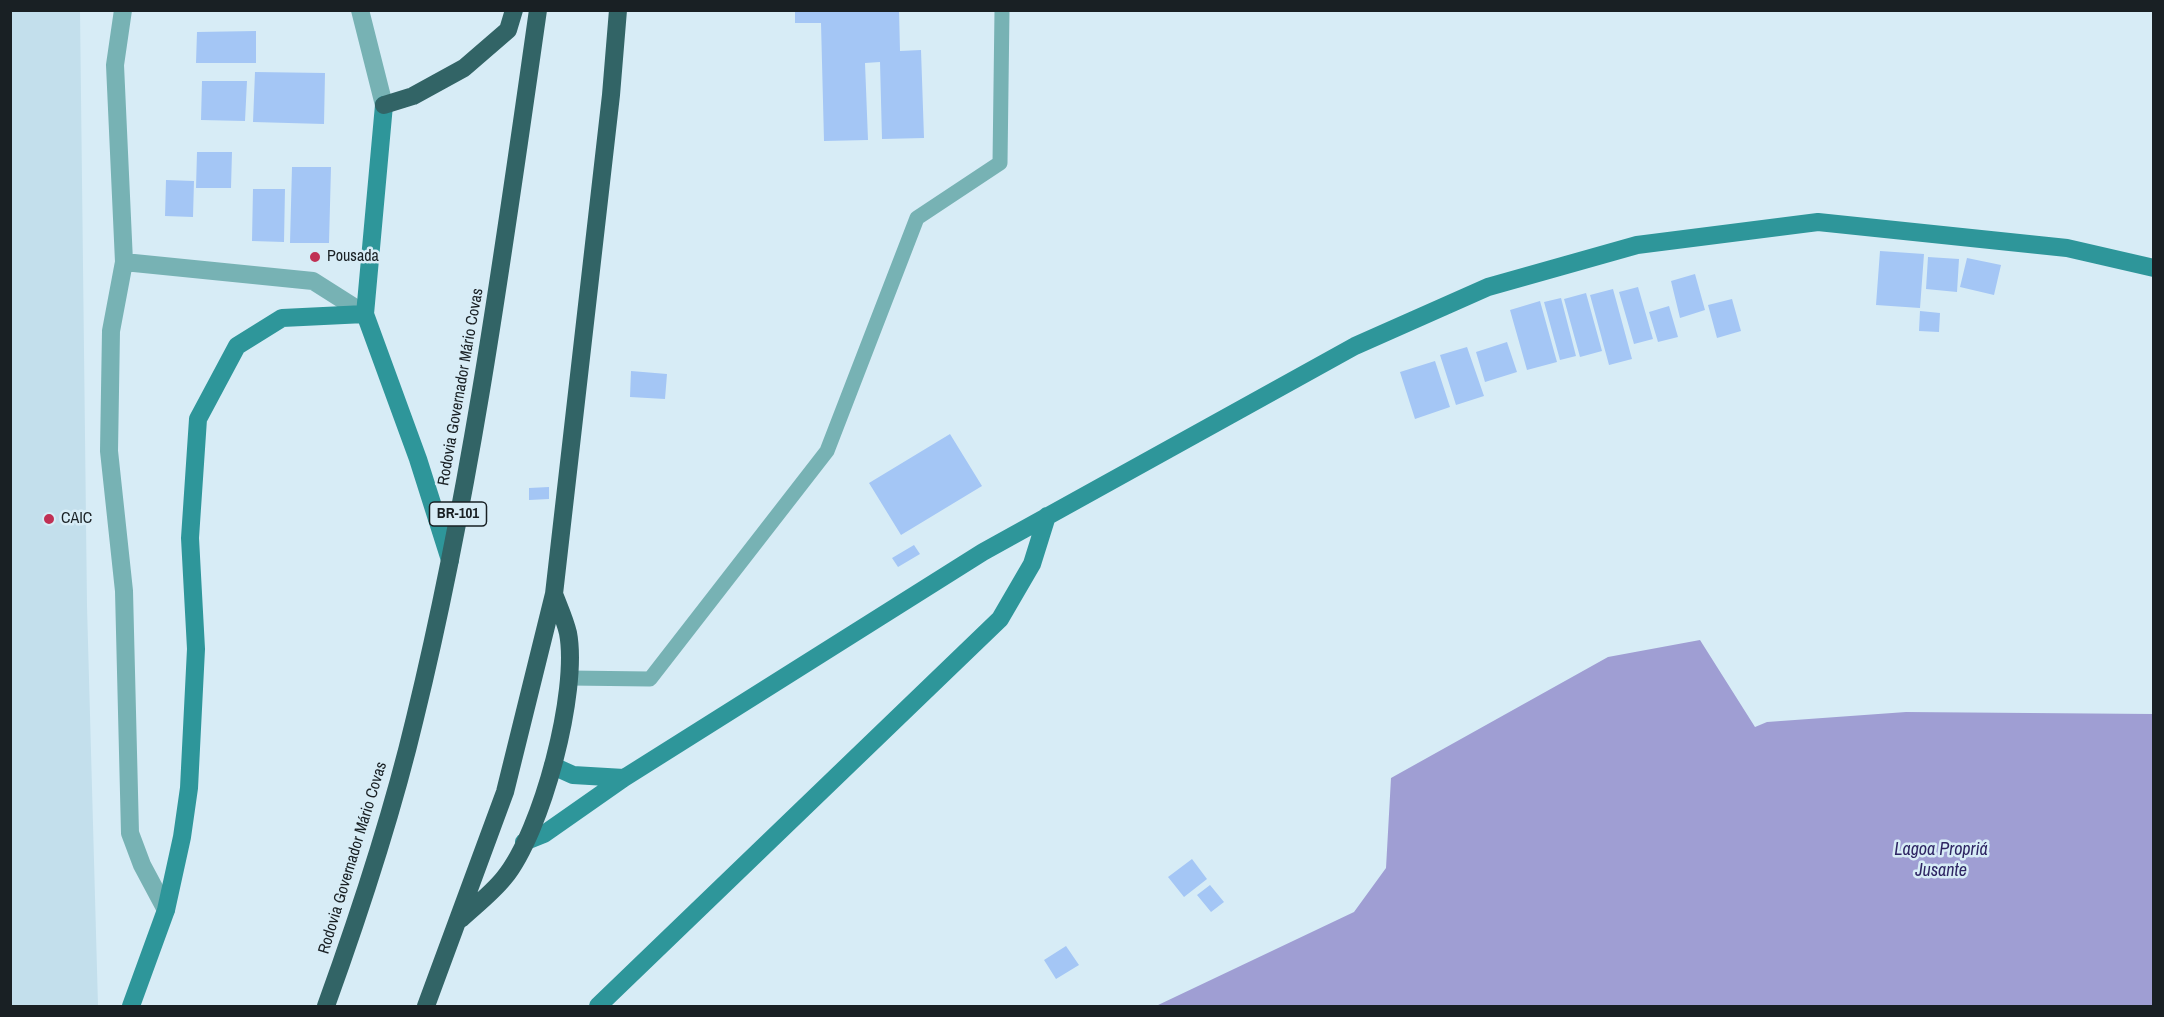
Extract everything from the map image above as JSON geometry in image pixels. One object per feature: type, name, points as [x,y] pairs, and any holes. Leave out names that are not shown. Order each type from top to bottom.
[{"type":"highway","points":[[384,105],[413,96],[464,68],[508,30],[514,10]]},
{"type":"highway","name":"Rodovia Governador Mário Covas","points":[[326,1006],[363,902],[412,731],[450,560],[494,316],[538,10]]},
{"type":"highway","points":[[426,1006],[505,792],[554,594],[610,106],[618,10]]},
{"type":"highway","points":[[457,922],[505,878],[541,804],[554,766],[569,678],[568,634],[554,594]]},
{"type":"main road","points":[[384,105],[365,314],[418,459],[450,560]]},
{"type":"main road","points":[[524,842],[544,834],[624,778],[982,552],[1355,346],[1488,287],[1637,245],[1818,222],[2067,248],[2154,268]]},
{"type":"main road","points":[[131,1006],[166,910],[182,837],[189,788],[196,649],[190,538],[198,419],[237,346],[282,318],[365,314]]},
{"type":"main road","points":[[598,1006],[1000,619],[1032,564],[1047,516]]},
{"type":"main road","points":[[554,766],[573,775],[624,778]]},
{"type":"street","points":[[123,10],[115,65],[124,262],[111,331],[109,451],[124,591],[130,833],[142,865],[166,910]]},
{"type":"street","points":[[360,10],[384,105]]},
{"type":"street","points":[[124,262],[313,281],[365,314]]},
{"type":"lane","points":[[569,678],[650,679],[827,451],[917,218],[1000,163],[1002,10]]},
{"type":"shaded area","name":"CAIC","points":[[10,11],[80,11],[87,606],[98,1006],[11,1006]]},
{"type":"water","name":"Lagoa Propriá Jusante","points":[[1700,640],[1755,727],[1767,722],[1906,712],[2153,714],[2153,1006],[1156,1006],[1354,912],[1386,868],[1391,778],[1608,657]]},
{"type":"building","points":[[795,10],[899,10],[900,51],[921,50],[924,138],[882,139],[880,62],[865,63],[868,140],[824,141],[821,23],[795,23]]},
{"type":"building","points":[[256,31],[256,63],[196,63],[197,32]]},
{"type":"building","points":[[255,72],[325,73],[324,124],[253,122]]},
{"type":"building","points":[[202,81],[247,81],[245,121],[201,120]]},
{"type":"building","points":[[197,152],[232,152],[231,188],[196,188]]},
{"type":"building","points":[[292,167],[331,167],[329,243],[290,243]]},
{"type":"building","points":[[166,180],[194,181],[193,217],[165,216]]},
{"type":"building","points":[[253,189],[285,189],[284,242],[252,241]]},
{"type":"building","points":[[1880,251],[1924,254],[1920,308],[1876,305]]},
{"type":"building","points":[[1928,257],[1959,259],[1957,292],[1926,289]]},
{"type":"building","points":[[1967,258],[2001,265],[1994,295],[1960,287]]},
{"type":"building","points":[[1695,274],[1705,310],[1680,318],[1671,281]]},
{"type":"building","points":[[1638,287],[1653,339],[1634,344],[1619,292]]},
{"type":"building","points":[[1613,289],[1632,359],[1609,365],[1590,295]]},
{"type":"building","points":[[1586,293],[1602,351],[1580,357],[1564,299]]},
{"type":"building","points":[[1561,298],[1576,356],[1560,360],[1544,302]]},
{"type":"building","points":[[1732,299],[1741,331],[1717,338],[1708,305]]},
{"type":"building","points":[[1540,301],[1557,362],[1527,370],[1510,310]]},
{"type":"building","points":[[1669,306],[1678,337],[1658,342],[1649,312]]},
{"type":"building","points":[[1920,311],[1940,313],[1939,332],[1919,331]]},
{"type":"building","points":[[1507,342],[1517,372],[1485,382],[1476,352]]},
{"type":"building","points":[[1467,347],[1484,396],[1456,405],[1440,355]]},
{"type":"building","points":[[1435,361],[1450,407],[1415,419],[1400,372]]},
{"type":"building","points":[[631,371],[667,374],[665,399],[630,397]]},
{"type":"building","points":[[950,434],[982,486],[901,535],[869,483]]},
{"type":"building","points":[[549,487],[549,499],[529,500],[529,488]]},
{"type":"building","points":[[914,545],[920,554],[898,567],[892,558]]},
{"type":"building","points":[[1192,859],[1207,879],[1184,897],[1168,877]]},
{"type":"building","points":[[1210,885],[1224,902],[1211,912],[1197,895]]},
{"type":"building","points":[[1066,946],[1079,965],[1056,979],[1044,960]]},
{"type":"place","name":"Pousada","points":[[315,257]]},
{"type":"place","name":"CAIC","points":[[49,519]]}]
